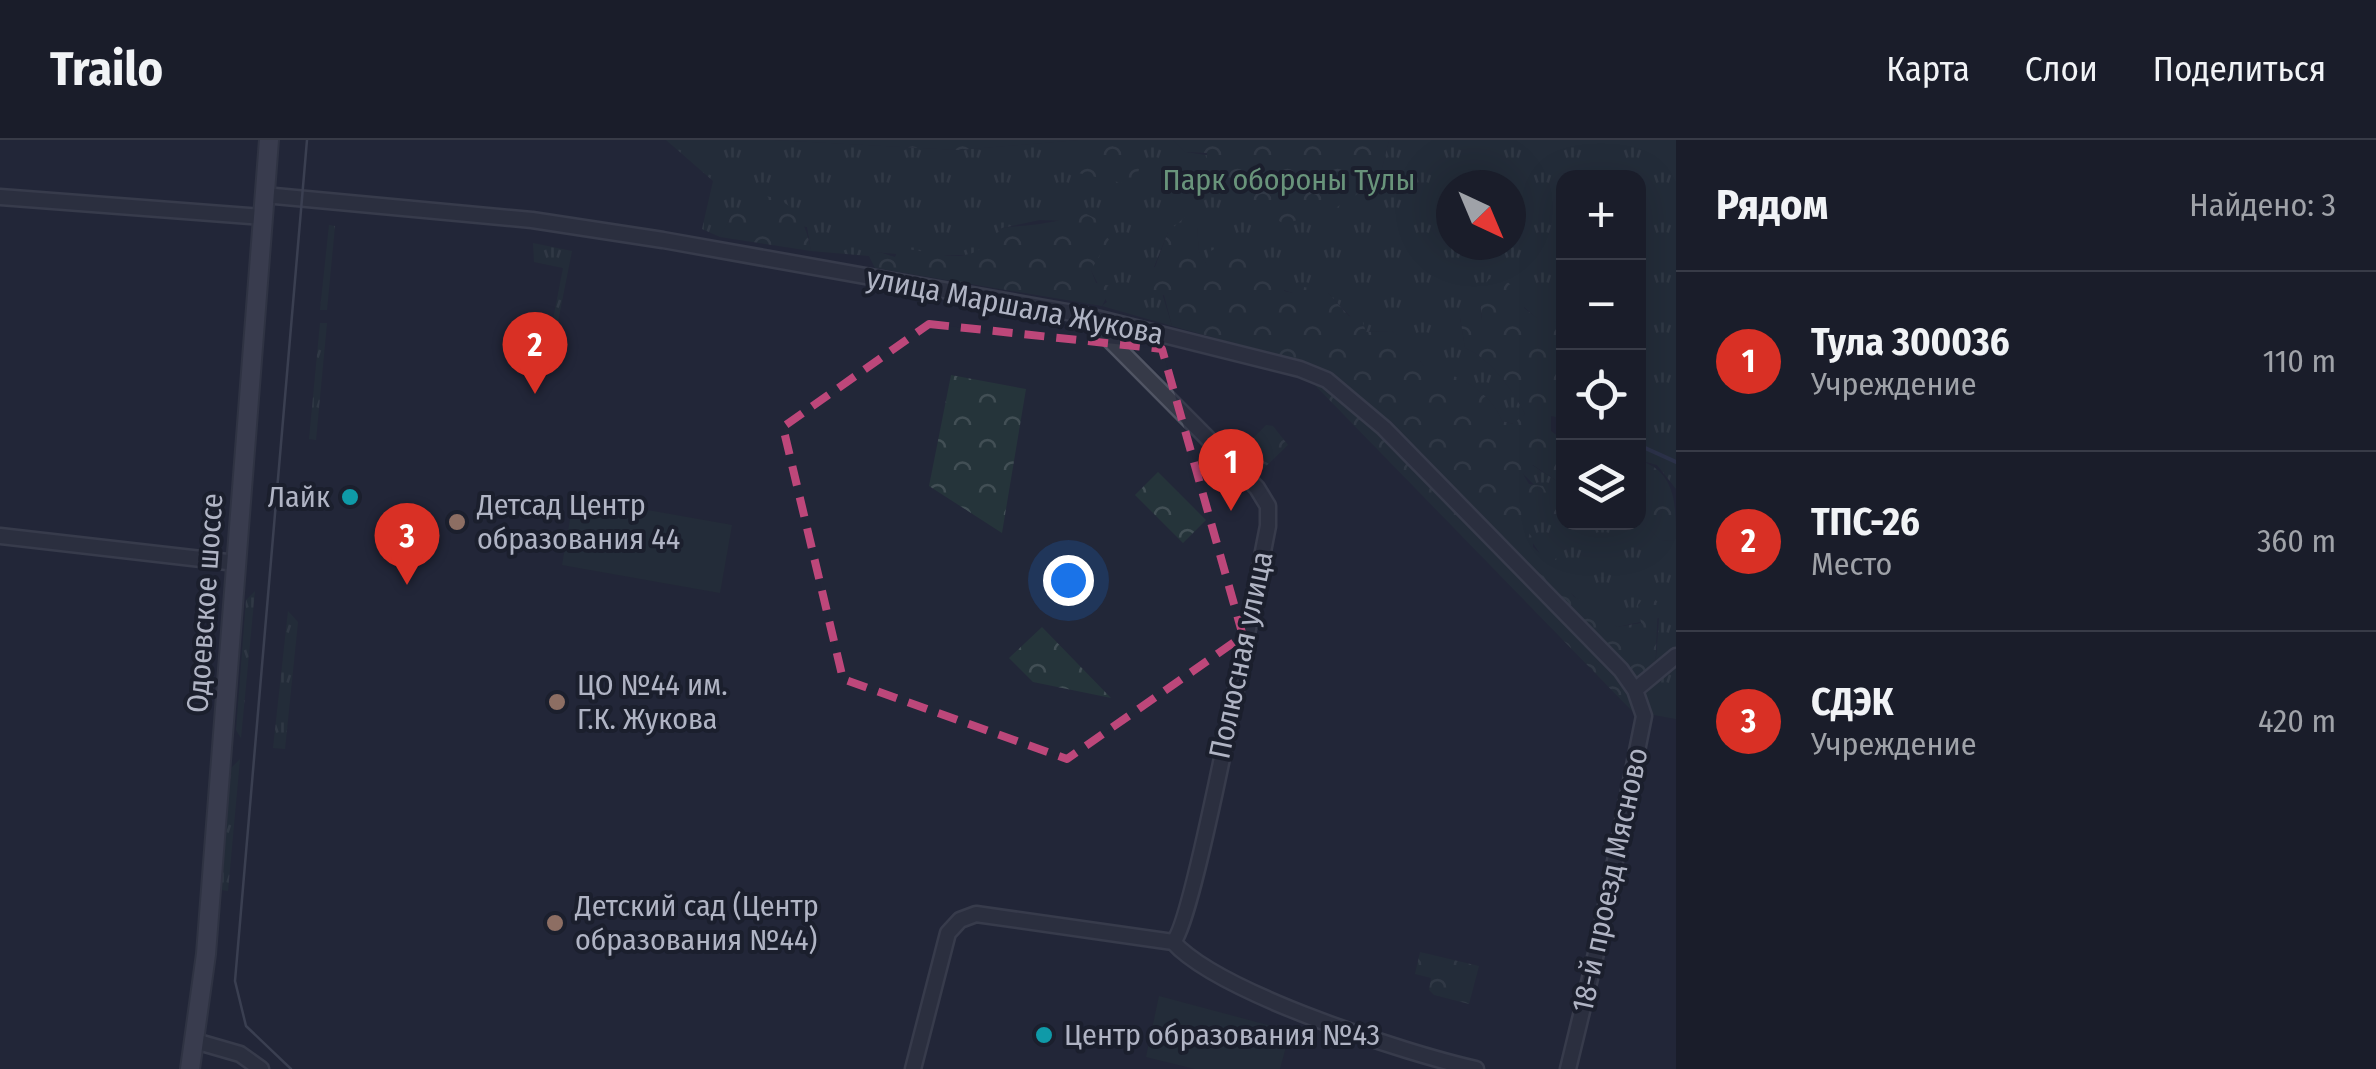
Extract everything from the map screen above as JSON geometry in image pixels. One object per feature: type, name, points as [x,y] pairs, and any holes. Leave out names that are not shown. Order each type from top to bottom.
[{"type":"main road","name":"Одоевское шоссе","points":[[190,1069],[207,938],[269,140]]},
{"type":"street","name":"улица Маршала Жукова","points":[[264,195],[532,220],[1084,315],[1271,360],[1327,380],[1384,428],[1621,670],[1636,690]]},
{"type":"street","points":[[0,197],[262,217]]},
{"type":"street","name":"Полюсная улица","points":[[1084,315],[1258,488],[1268,506],[1268,526],[1221,762],[1187,910],[1173,942]]},
{"type":"street","points":[[0,536],[236,562]]},
{"type":"street","points":[[1636,690],[1676,656]]},
{"type":"street","name":"18-й проезд Мясново","points":[[1568,1069],[1599,942],[1644,716],[1636,690]]},
{"type":"street","points":[[914,1069],[948,933],[960,920],[976,914],[1173,942],[1191,963],[1221,977],[1374,1041],[1476,1069]]},
{"type":"street","points":[[195,1040],[240,1054],[260,1069]]},
{"type":"highlighted area","points":[[929,324],[1162,349],[1243,636],[1067,759],[843,679],[783,427]]},
{"type":"green space","points":[[666,140],[773,140],[958,150],[1079,140],[1173,140],[1185,152],[1379,180],[1389,140],[1676,140],[1676,489],[1657,465],[1646,462],[1646,170],[1556,170],[1556,322],[1538,319],[1524,307],[1480,306],[1482,321],[1460,318],[1465,348],[1500,376],[1525,414],[1514,424],[1502,421],[1490,401],[1472,385],[1450,375],[1427,371],[1409,345],[1392,331],[1365,332],[1328,293],[1293,293],[1208,267],[1199,252],[1197,226],[1168,232],[1154,267],[1172,326],[1102,306],[1107,302],[1091,270],[1096,258],[1068,221],[1040,220],[1002,228],[981,253],[930,255],[879,252],[869,256],[811,251],[807,227],[732,214],[720,237],[702,229],[713,181]]},
{"type":"green space","name":"Парк обороны Тулы","points":[[773,140],[1079,140],[958,150]]},
{"type":"green space","points":[[1082,140],[1143,152],[1135,186],[1074,172]]},
{"type":"green space","name":"Парк обороны Тулы","points":[[1173,140],[1389,140],[1379,180],[1334,209],[1284,224],[1206,175],[1207,153],[1185,152]]},
{"type":"green space","points":[[765,196],[784,202],[797,215],[811,251],[720,237],[732,214]]},
{"type":"green space","points":[[1082,212],[1097,219],[1109,240],[1091,270],[1096,283],[1112,286],[1102,306],[875,268],[869,256],[879,252],[895,257],[899,248],[968,255],[1002,228],[1054,222]]},
{"type":"green space","points":[[1185,217],[1197,226],[1199,252],[1207,265],[1209,252],[1218,247],[1241,255],[1250,265],[1264,265],[1282,280],[1284,291],[1293,293],[1296,285],[1328,293],[1349,316],[1362,320],[1366,332],[1392,331],[1409,344],[1418,338],[1427,348],[1420,361],[1427,370],[1472,385],[1490,401],[1502,421],[1513,424],[1525,414],[1500,376],[1465,348],[1460,317],[1482,320],[1479,293],[1489,279],[1505,280],[1523,295],[1524,308],[1537,318],[1556,322],[1556,417],[1551,416],[1551,431],[1556,435],[1556,480],[1533,465],[1523,474],[1529,484],[1543,486],[1550,500],[1556,492],[1556,514],[1544,514],[1525,529],[1533,538],[1533,547],[1552,565],[1556,558],[1567,559],[1568,570],[1561,579],[1574,597],[1597,607],[1617,627],[1641,623],[1638,605],[1647,593],[1658,602],[1655,674],[1635,690],[1632,711],[1307,377],[1244,360],[1240,345],[1172,326],[1164,295],[1142,300],[1130,288],[1137,273],[1155,267],[1168,232]]},
{"type":"green space","points":[[329,225],[335,226],[327,310],[320,310]]},
{"type":"green space","points":[[533,243],[572,251],[550,362],[510,354],[511,349],[546,355],[563,268],[534,262]]},
{"type":"green space","points":[[320,323],[327,323],[316,440],[309,439]]},
{"type":"green space","points":[[951,375],[1026,389],[1002,533],[929,486]]},
{"type":"green space","points":[[1266,425],[1273,426],[1288,445],[1261,471],[1242,450]]},
{"type":"green space","points":[[1646,463],[1667,481],[1674,502],[1676,541],[1660,540],[1646,526]]},
{"type":"green space","points":[[1532,465],[1556,480],[1556,530],[1646,530],[1646,526],[1660,540],[1676,541],[1676,719],[1632,711],[1635,690],[1656,659],[1659,618],[1617,627],[1573,595],[1525,529],[1551,501],[1523,474]]},
{"type":"green space","points":[[1158,472],[1206,520],[1183,543],[1135,495]]},
{"type":"green space","points":[[574,497],[732,525],[720,593],[562,565]]},
{"type":"green space","points":[[255,591],[241,738],[236,730],[246,600]]},
{"type":"green space","points":[[288,611],[298,622],[285,749],[273,748]]},
{"type":"green space","points":[[1042,627],[1111,698],[1033,682],[1009,658]]},
{"type":"green space","points":[[240,759],[228,891],[221,890],[231,768]]},
{"type":"green space","points":[[1420,952],[1479,966],[1469,1004],[1434,995],[1429,990],[1431,978],[1415,974]]},
{"type":"green space","points":[[1159,996],[1290,1031],[1280,1069],[1195,1069],[1146,1057]]},
{"type":"waterway","points":[[1646,448],[1676,462]]},
{"type":"tram line","points":[[291,1069],[246,1026],[235,981],[307,140]]},
{"type":"place","name":"ТПС-26","points":[[535,394]]},
{"type":"place","name":"Лайк","points":[[350,497]]},
{"type":"place","name":"Тула 300036","points":[[1231,511]]},
{"type":"place","name":"Детсад Центр образования 44","points":[[457,522]]},
{"type":"place","name":"СДЭК","points":[[407,585]]},
{"type":"place","name":"ЦО №44 им. Г.К. Жукова","points":[[557,702]]},
{"type":"place","name":"Детский сад (Центр образования №44)","points":[[555,923]]},
{"type":"place","name":"Центр образования №43","points":[[1044,1035]]}]
